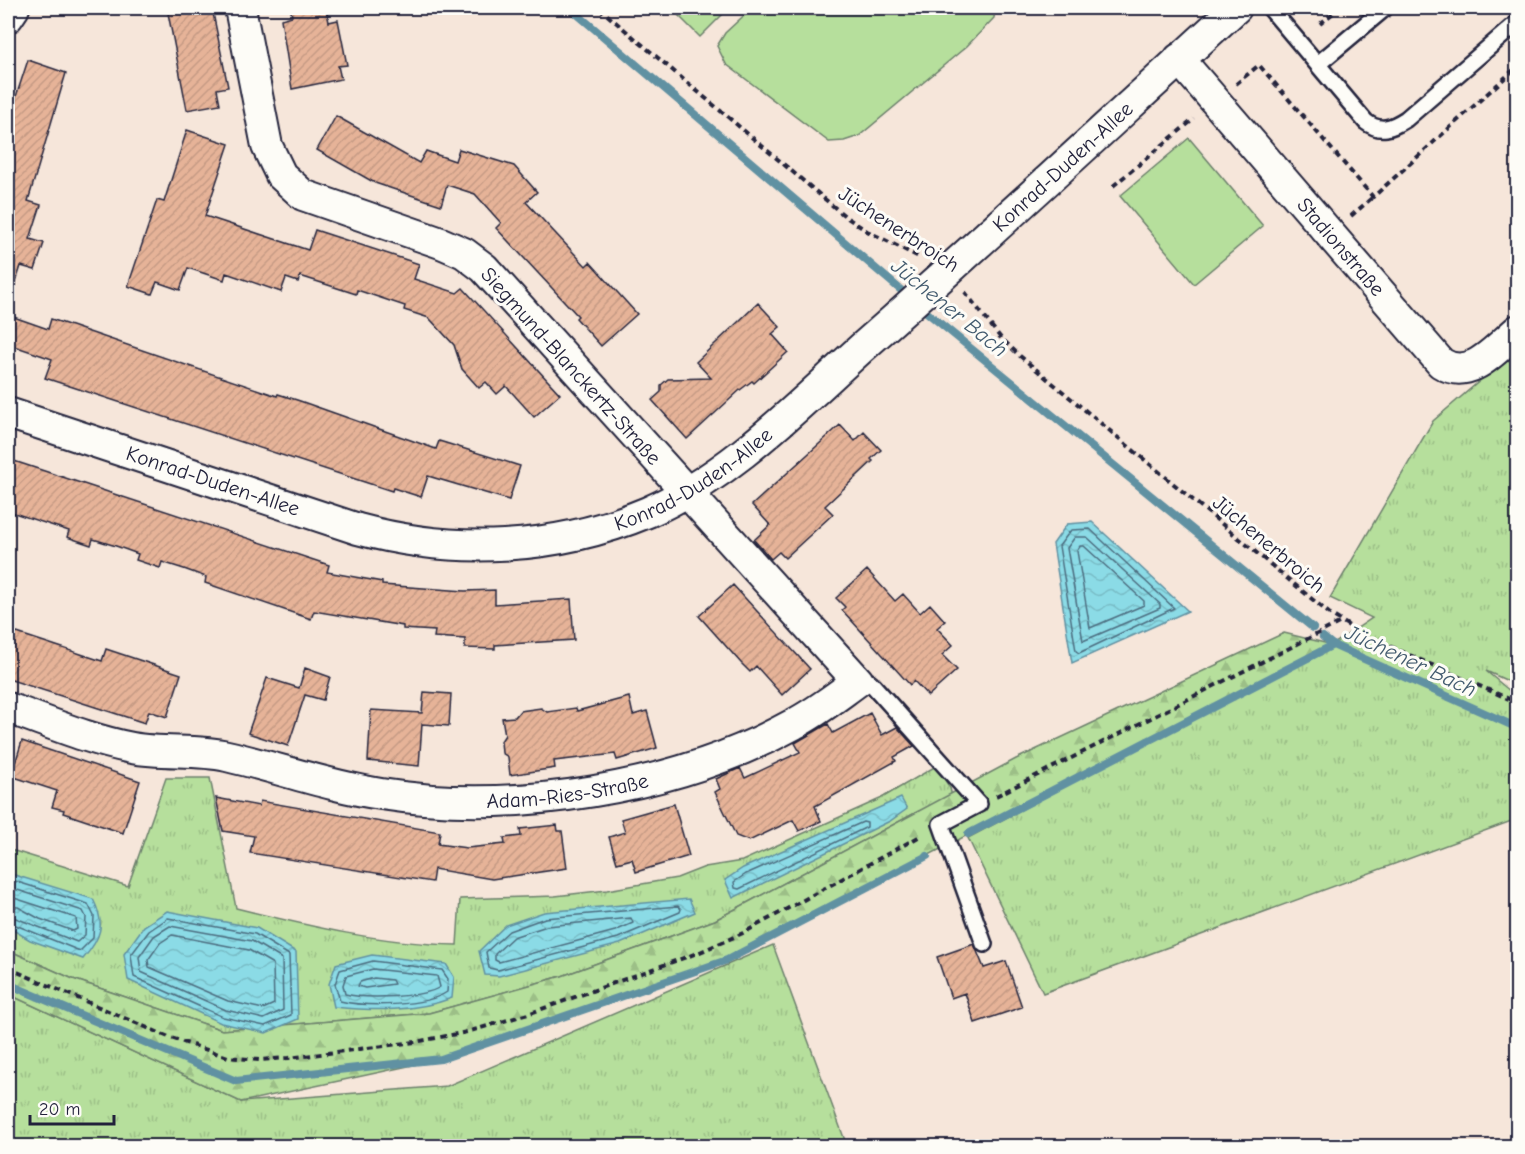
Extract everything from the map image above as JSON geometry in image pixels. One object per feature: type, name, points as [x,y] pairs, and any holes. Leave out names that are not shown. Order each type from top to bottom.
[{"type":"street","points":[[8,17],[14,8]]},
{"type":"street","name":"Siegmund-Blanckertz-Straße","points":[[240,8],[264,135],[276,166],[287,182],[313,201],[441,243],[471,258],[484,268],[685,493]]},
{"type":"street","name":"Konrad-Duden-Allee","points":[[8,413],[358,529],[419,543],[496,546],[557,539],[634,517],[685,493],[756,442],[900,315],[1236,8]]},
{"type":"street","name":"Stadionstraße","points":[[1179,59],[1441,363],[1456,370],[1471,368],[1518,330]]},
{"type":"street","points":[[685,493],[858,681]]},
{"type":"street","name":"Adam-Ries-Straße","points":[[8,708],[130,748],[218,754],[337,786],[383,794],[439,800],[504,801],[579,794],[700,763],[794,724],[858,681]]},
{"type":"lane","points":[[1270,8],[1366,122],[1376,128],[1387,129],[1406,119],[1518,22]]},
{"type":"lane","points":[[1318,64],[1385,8]]},
{"type":"lane","points":[[858,681],[870,682],[980,804],[941,824],[984,944]]},
{"type":"path","name":"Jüchenerbroich","points":[[599,8],[846,217],[879,237],[915,254],[939,279],[969,296],[1000,337],[1020,356],[1341,622],[1518,703]]},
{"type":"path","points":[[1320,24],[1339,8]]},
{"type":"path","points":[[1113,186],[1215,101]]},
{"type":"path","points":[[980,804],[1341,622]]},
{"type":"path","points":[[8,968],[171,1038],[228,1057],[259,1060],[289,1058],[415,1042],[467,1032],[528,1014],[700,952],[743,933],[941,824]]},
{"type":"green space","points":[[671,8],[729,8],[700,37]]},
{"type":"green space","points":[[752,8],[995,8],[994,18],[967,46],[859,136],[844,141],[829,142],[726,64],[717,46],[725,33]]},
{"type":"green space","points":[[1189,138],[1263,226],[1194,284],[1120,196]]},
{"type":"green space","points":[[1517,349],[1517,685],[1486,671],[1517,697],[1517,819],[1043,993],[968,838],[1332,645],[1372,618],[1330,598],[1433,421]]},
{"type":"green space","points":[[1284,633],[1333,645],[727,960],[441,1059],[241,1102],[8,994],[8,950],[73,979],[222,1030],[429,1013],[562,976],[715,920],[1016,759]]},
{"type":"green space","points":[[936,766],[950,788],[953,801],[919,811],[715,920],[562,976],[429,1013],[222,1030],[73,979],[8,950],[8,849],[128,886],[166,778],[210,778],[236,908],[374,938],[457,945],[460,899],[555,896],[607,890],[677,878],[705,867],[742,861],[880,799]]},
{"type":"green space","points":[[773,945],[847,1146],[8,1146],[8,994],[241,1102],[447,1086]]},
{"type":"water","points":[[1092,522],[1188,611],[1072,663],[1053,544],[1067,524]]},
{"type":"water","points":[[901,798],[907,809],[890,821],[733,898],[725,880],[743,868]]},
{"type":"water","points":[[8,873],[93,899],[99,916],[100,931],[98,938],[83,959],[30,940],[8,927]]},
{"type":"water","points":[[689,899],[695,912],[620,944],[499,976],[485,975],[479,951],[506,925],[544,912]]},
{"type":"water","points":[[167,911],[257,928],[296,952],[298,1019],[266,1033],[221,1023],[128,980],[124,954],[144,926]]},
{"type":"water","points":[[372,955],[446,964],[454,977],[452,998],[409,1008],[334,1007],[329,984],[336,964]]},
{"type":"building","points":[[167,8],[212,8],[228,87],[217,89],[220,104],[187,110]]},
{"type":"building","points":[[290,8],[326,8],[329,22],[338,20],[347,65],[338,66],[341,79],[292,89],[281,19],[292,16]]},
{"type":"building","points":[[28,60],[66,73],[28,201],[41,205],[30,239],[44,243],[35,270],[21,266],[12,294],[8,293],[8,121]]},
{"type":"building","points":[[336,116],[419,163],[426,151],[455,161],[459,149],[514,166],[537,192],[526,202],[586,266],[590,262],[637,314],[601,346],[576,318],[578,316],[496,228],[501,223],[475,194],[447,185],[441,205],[375,183],[317,150]]},
{"type":"building","points":[[187,130],[229,144],[205,216],[308,250],[315,230],[419,264],[414,279],[457,293],[463,288],[560,394],[534,417],[506,386],[497,394],[486,382],[479,388],[462,369],[454,345],[429,318],[404,310],[405,306],[357,290],[356,294],[300,276],[298,282],[286,278],[281,292],[226,273],[224,280],[188,268],[180,290],[157,282],[152,294],[128,286],[157,200],[164,202]]},
{"type":"building","points":[[758,303],[780,327],[772,334],[788,352],[754,383],[752,381],[740,390],[687,439],[652,400],[661,392],[661,385],[668,379],[711,378],[696,362]]},
{"type":"building","points":[[8,315],[48,329],[51,319],[277,396],[278,394],[300,401],[436,449],[439,441],[520,466],[509,500],[428,476],[421,497],[393,488],[392,491],[45,378],[52,359],[8,344]]},
{"type":"building","points":[[840,425],[855,441],[864,432],[881,450],[871,459],[873,461],[825,506],[833,514],[785,558],[779,552],[771,559],[754,540],[770,525],[752,505]]},
{"type":"building","points":[[8,459],[329,565],[327,572],[382,582],[382,585],[465,591],[495,590],[495,604],[571,599],[574,640],[495,645],[495,649],[465,648],[465,639],[434,637],[435,631],[403,629],[403,626],[314,611],[311,619],[205,583],[206,577],[184,569],[162,562],[160,568],[136,560],[138,554],[116,546],[93,539],[91,545],[67,537],[69,531],[8,511]]},
{"type":"building","points":[[867,570],[895,601],[903,594],[920,613],[930,604],[945,621],[937,628],[953,645],[942,655],[957,670],[928,696],[914,681],[910,685],[842,610],[845,607],[836,598]]},
{"type":"building","points":[[733,585],[810,669],[782,695],[756,666],[750,672],[699,616]]},
{"type":"building","points":[[8,630],[102,661],[106,649],[181,674],[167,717],[149,711],[145,723],[8,679]]},
{"type":"building","points":[[305,668],[330,677],[323,700],[305,695],[288,746],[248,733],[267,678],[299,688]]},
{"type":"building","points":[[424,692],[451,694],[449,726],[422,724],[419,766],[368,761],[371,710],[422,713]]},
{"type":"building","points":[[629,697],[633,715],[647,711],[657,748],[617,760],[615,754],[554,761],[555,768],[510,775],[508,757],[502,753],[501,741],[505,735],[502,718],[515,717],[520,711],[541,708],[547,712],[576,708],[577,711]]},
{"type":"building","points":[[870,713],[882,735],[897,727],[914,746],[894,757],[896,761],[815,806],[821,821],[799,831],[793,820],[749,841],[736,836],[715,792],[720,789],[716,779],[740,768],[745,778],[800,752],[795,743],[828,724],[833,733]]},
{"type":"building","points":[[22,741],[140,781],[123,833],[63,813],[64,810],[52,807],[57,791],[11,776]]},
{"type":"building","points":[[216,798],[259,806],[260,801],[440,832],[438,844],[467,848],[505,844],[504,838],[521,836],[520,829],[557,825],[558,831],[562,831],[567,868],[492,879],[434,869],[432,882],[250,853],[254,836],[223,831]]},
{"type":"building","points":[[674,804],[689,856],[636,872],[632,859],[617,863],[609,837],[625,832],[621,819]]},
{"type":"building","points":[[974,944],[984,968],[1006,961],[1022,1007],[975,1023],[965,993],[951,998],[937,957]]},
{"type":"waterway","name":"Jüchener Bach","points":[[570,8],[909,297]]},
{"type":"waterway","name":"Jüchener Bach","points":[[919,306],[1313,628]]},
{"type":"waterway","name":"Jüchener Bach","points":[[1323,637],[1333,645],[1518,728]]},
{"type":"waterway","points":[[968,834],[1333,645]]},
{"type":"waterway","points":[[8,984],[236,1081],[441,1059],[727,960],[927,856]]}]
